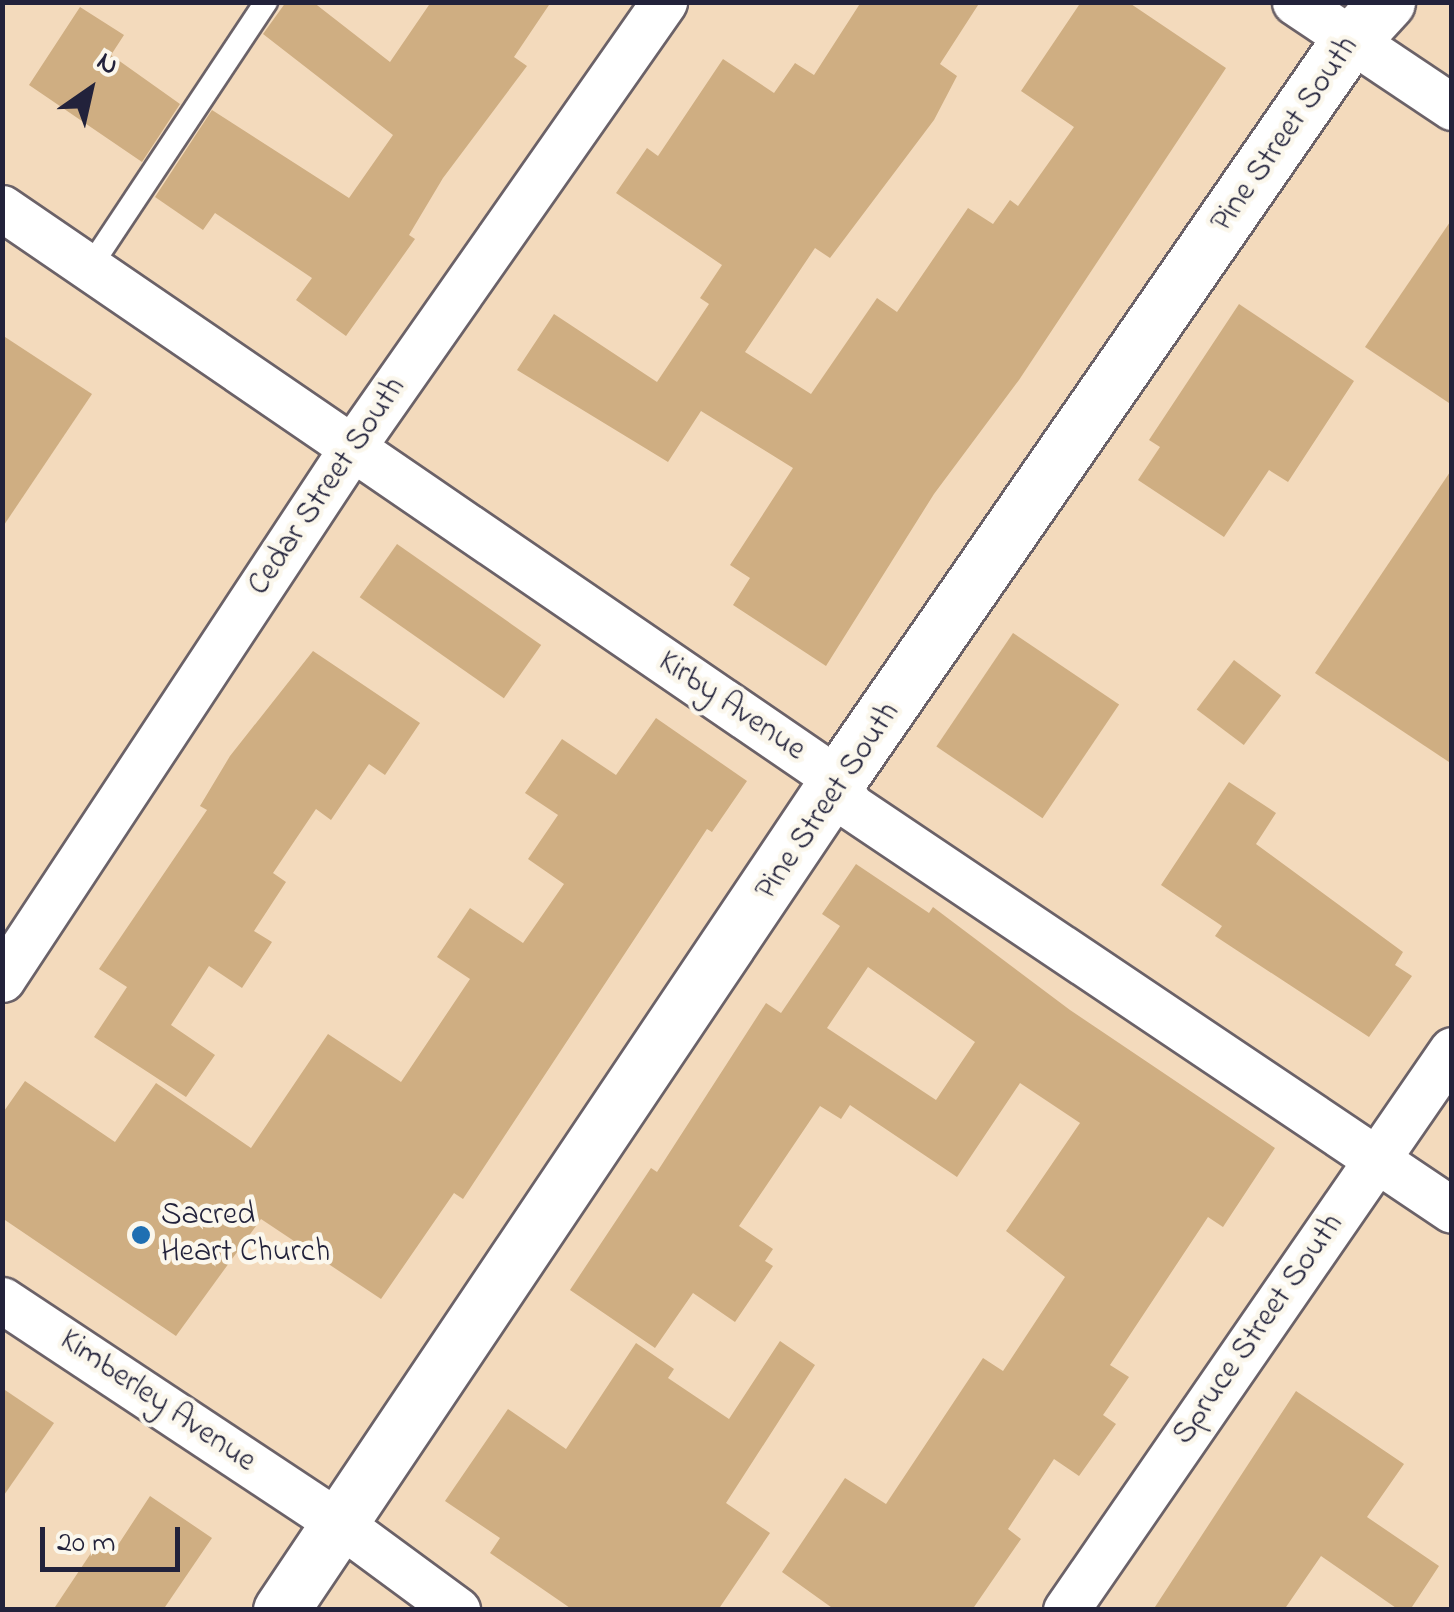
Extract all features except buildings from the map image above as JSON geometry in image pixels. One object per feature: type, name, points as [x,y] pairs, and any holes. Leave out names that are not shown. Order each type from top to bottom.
[{"type":"street","name":"Cedar Street South","points":[[2,979],[354,445],[664,2]]},
{"type":"street","points":[[1295,2],[1368,21],[1452,107]]},
{"type":"street","name":"Pine Street South","points":[[281,1610],[838,780],[1368,21]]},
{"type":"street","name":"Kirby Avenue","points":[[2,208],[354,445],[838,780],[849,806],[1452,1210]]},
{"type":"street","name":"Spruce Street South","points":[[1066,1610],[1452,1050]]},
{"type":"street","name":"Kimberley Avenue","points":[[2,1300],[339,1523],[456,1610]]},
{"type":"lane","points":[[90,267],[266,2]]},
{"type":"place","name":"Sacred Heart Church","points":[[141,1235]]}]
